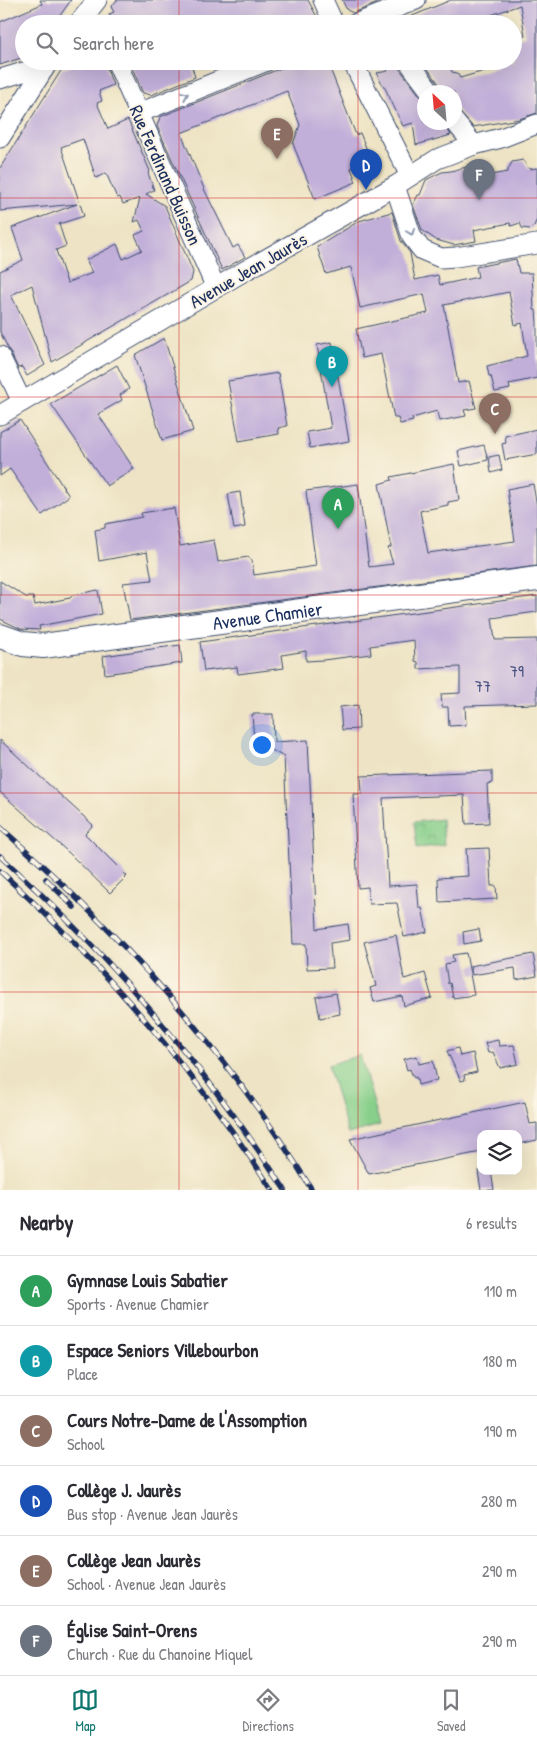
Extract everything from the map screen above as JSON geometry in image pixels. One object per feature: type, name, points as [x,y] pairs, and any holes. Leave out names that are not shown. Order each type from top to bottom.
[{"type":"main road","name":"Avenue Chamier","points":[[0,636],[23,644],[43,646],[537,580]]},
{"type":"street","points":[[323,0],[330,15]]},
{"type":"street","points":[[391,15],[416,0]]},
{"type":"street","points":[[0,79],[30,70]]},
{"type":"street","points":[[0,138],[43,70]]},
{"type":"street","name":"Rue Ferdinand Buisson","points":[[120,70],[216,288]]},
{"type":"street","points":[[139,113],[245,70]]},
{"type":"street","points":[[356,70],[402,181],[412,238],[422,250],[441,258],[537,244]]},
{"type":"street","points":[[415,70],[426,85]]},
{"type":"street","name":"Avenue Jean Jaurès","points":[[0,414],[438,159],[537,124]]},
{"type":"street","points":[[462,130],[474,145]]},
{"type":"street","name":"Avenue Jean Jaurès","points":[[501,138],[537,138]]},
{"type":"street","points":[[0,356],[22,402]]},
{"type":"green space","points":[[442,819],[444,845],[417,848],[414,822]]},
{"type":"green space","points":[[360,1055],[380,1125],[348,1134],[328,1065]]},
{"type":"building","points":[[40,0],[71,0],[60,15],[16,15],[42,4]]},
{"type":"building","points":[[117,0],[308,0],[316,15],[110,15],[114,12],[111,7]]},
{"type":"building","points":[[342,0],[385,0],[353,13],[347,10]]},
{"type":"building","points":[[451,0],[537,0],[537,113],[519,119],[473,127],[462,115],[462,85],[440,85],[429,70],[451,70],[457,73],[460,78],[488,70],[522,70],[522,37],[525,36],[520,5],[491,15],[415,15]]},
{"type":"building","points":[[15,16],[15,60],[0,65],[0,22]]},
{"type":"building","points":[[61,70],[107,70],[113,85],[99,91],[102,101],[97,103],[108,129],[128,120],[150,171],[148,173],[154,190],[146,194],[165,206],[193,272],[191,281],[52,362],[32,285],[11,295],[45,365],[27,376],[22,367],[18,368],[0,332],[0,271],[23,260],[12,228],[77,204],[0,211],[0,168]],"holes":[[[83,139],[96,178],[106,173],[117,198],[120,197],[123,204],[140,198],[134,222],[139,220],[144,231],[135,235],[142,250],[123,259],[117,244],[86,260],[92,273],[67,283],[56,250],[66,246],[59,224],[84,216],[61,147]]]},
{"type":"building","points":[[133,70],[193,70],[195,77],[151,95],[143,93]]},
{"type":"building","points":[[277,70],[331,70],[356,135],[360,133],[371,160],[351,168],[356,182],[315,199],[293,144],[300,125],[287,91],[181,133],[205,191],[233,248],[238,245],[245,257],[222,270],[157,126],[160,117]]},
{"type":"building","points":[[388,70],[401,70],[417,92],[417,130],[448,130],[451,135],[416,145],[413,123],[403,126],[377,73]]},
{"type":"building","points":[[523,160],[529,169],[537,168],[537,219],[534,226],[530,229],[522,228],[520,223],[511,226],[510,223],[474,230],[476,241],[454,245],[436,240],[422,230],[413,205],[418,195],[420,195],[426,180],[442,172],[478,164],[479,177],[507,172],[512,162]]},
{"type":"building","points":[[392,212],[401,241],[410,253],[415,280],[438,275],[440,285],[478,277],[476,267],[516,259],[519,273],[532,273],[534,310],[536,310],[537,323],[537,378],[509,384],[510,389],[495,392],[491,376],[489,376],[487,366],[527,356],[522,323],[515,325],[509,292],[444,305],[458,383],[469,381],[476,408],[464,410],[466,416],[439,421],[437,411],[412,418],[413,421],[400,424],[398,418],[394,418],[381,354],[362,358],[356,329],[428,313],[424,294],[360,308],[351,267],[326,274],[317,247],[359,221]]},
{"type":"building","points":[[164,338],[193,431],[162,440],[135,355]]},
{"type":"building","points":[[332,342],[349,441],[310,448],[307,432],[331,428],[317,345]]},
{"type":"building","points":[[117,365],[129,389],[120,395],[122,400],[98,414],[134,469],[107,486],[51,404]]},
{"type":"building","points":[[278,373],[287,426],[278,428],[279,434],[239,441],[228,381]]},
{"type":"building","points":[[20,420],[69,496],[42,515],[10,469],[0,476],[0,432]]},
{"type":"building","points":[[537,429],[537,454],[505,460],[502,444],[506,443],[505,436]]},
{"type":"building","points":[[484,445],[488,460],[461,466],[458,451]]},
{"type":"building","points":[[499,455],[502,470],[491,473],[489,457]]},
{"type":"building","points":[[454,464],[459,500],[448,502],[448,505],[420,511],[428,553],[515,541],[507,489],[533,484],[537,507],[537,566],[130,620],[123,583],[152,580],[147,552],[99,561],[95,530],[105,528],[105,524],[142,517],[141,513],[174,508],[180,546],[214,540],[218,562],[248,557],[252,560],[254,575],[316,566],[306,491],[358,484],[369,567],[393,564],[388,548],[391,547],[379,484],[392,480],[391,477]]},
{"type":"building","points":[[240,492],[245,527],[234,529],[228,494]]},
{"type":"building","points":[[0,581],[26,597],[33,597],[35,605],[98,590],[102,614],[39,626],[40,630],[21,629],[0,619]]},
{"type":"building","points":[[537,596],[537,612],[492,618],[495,640],[537,639],[537,704],[465,706],[466,725],[449,726],[448,707],[442,707],[441,694],[460,693],[460,667],[418,669],[418,662],[415,661],[414,640],[370,646],[371,654],[323,660],[306,661],[306,651],[282,655],[284,668],[238,674],[237,667],[204,671],[200,642]]},
{"type":"building","points":[[180,645],[182,663],[105,674],[103,656]]},
{"type":"building","points":[[358,705],[359,729],[342,730],[340,707]]},
{"type":"building","points":[[252,714],[273,714],[274,742],[308,740],[317,929],[348,924],[350,940],[330,943],[332,968],[307,969],[306,944],[293,944],[284,757],[254,740]]},
{"type":"building","points":[[0,740],[93,825],[85,834],[127,876],[110,893],[68,852],[0,792]]},
{"type":"building","points":[[492,771],[492,783],[487,784],[489,823],[466,824],[464,795],[383,798],[388,886],[417,884],[419,908],[422,908],[427,932],[404,937],[397,903],[369,904],[368,887],[358,888],[353,794],[362,794],[361,776]]},
{"type":"building","points":[[489,848],[491,886],[496,886],[497,899],[439,902],[438,878],[468,876],[466,849]]},
{"type":"building","points":[[479,929],[481,941],[464,944],[463,932]]},
{"type":"building","points":[[396,935],[404,979],[425,973],[432,998],[404,1006],[402,996],[374,1002],[370,988],[376,986],[364,942]]},
{"type":"building","points":[[466,953],[474,995],[453,998],[450,983],[448,984],[445,964],[454,962],[452,955]]},
{"type":"building","points":[[533,954],[537,976],[516,980],[515,968],[472,975],[470,966]]},
{"type":"building","points":[[336,993],[340,1014],[320,1018],[316,997]]},
{"type":"building","points":[[498,1040],[499,1046],[514,1045],[518,1064],[500,1068],[493,1052],[488,1053],[485,1043]]},
{"type":"building","points":[[458,1048],[460,1056],[473,1053],[477,1072],[464,1075],[465,1080],[461,1081],[447,1051]]},
{"type":"building","points":[[417,1056],[419,1064],[433,1061],[437,1080],[418,1085],[417,1078],[413,1077],[410,1069],[407,1070],[404,1059]]},
{"type":"building","points":[[525,1102],[530,1124],[537,1123],[537,1140],[522,1143],[522,1130],[477,1130],[477,1153],[369,1174],[350,1139]]},
{"type":"building","points":[[479,1175],[492,1175],[494,1190],[481,1190]]},
{"type":"railway","points":[[0,827],[87,909],[170,997],[245,1091],[280,1140],[312,1190]]},
{"type":"railway","points":[[0,856],[80,933],[154,1014],[222,1100],[285,1190]]},
{"type":"railway","points":[[0,871],[76,944],[146,1022],[212,1104],[272,1190]]},
{"type":"railway","points":[[46,879],[74,907]]},
{"type":"place","name":"Collège Jean Jaurès","points":[[277,159]]},
{"type":"place","name":"Collège J. Jaurès","points":[[366,190]]},
{"type":"place","name":"Église Saint-Orens","points":[[479,200]]},
{"type":"place","name":"Espace Seniors Villebourbon","points":[[332,387]]},
{"type":"place","name":"Cours Notre-Dame de l'Assomption","points":[[495,434]]},
{"type":"place","name":"Gymnase Louis Sabatier","points":[[338,529]]}]
